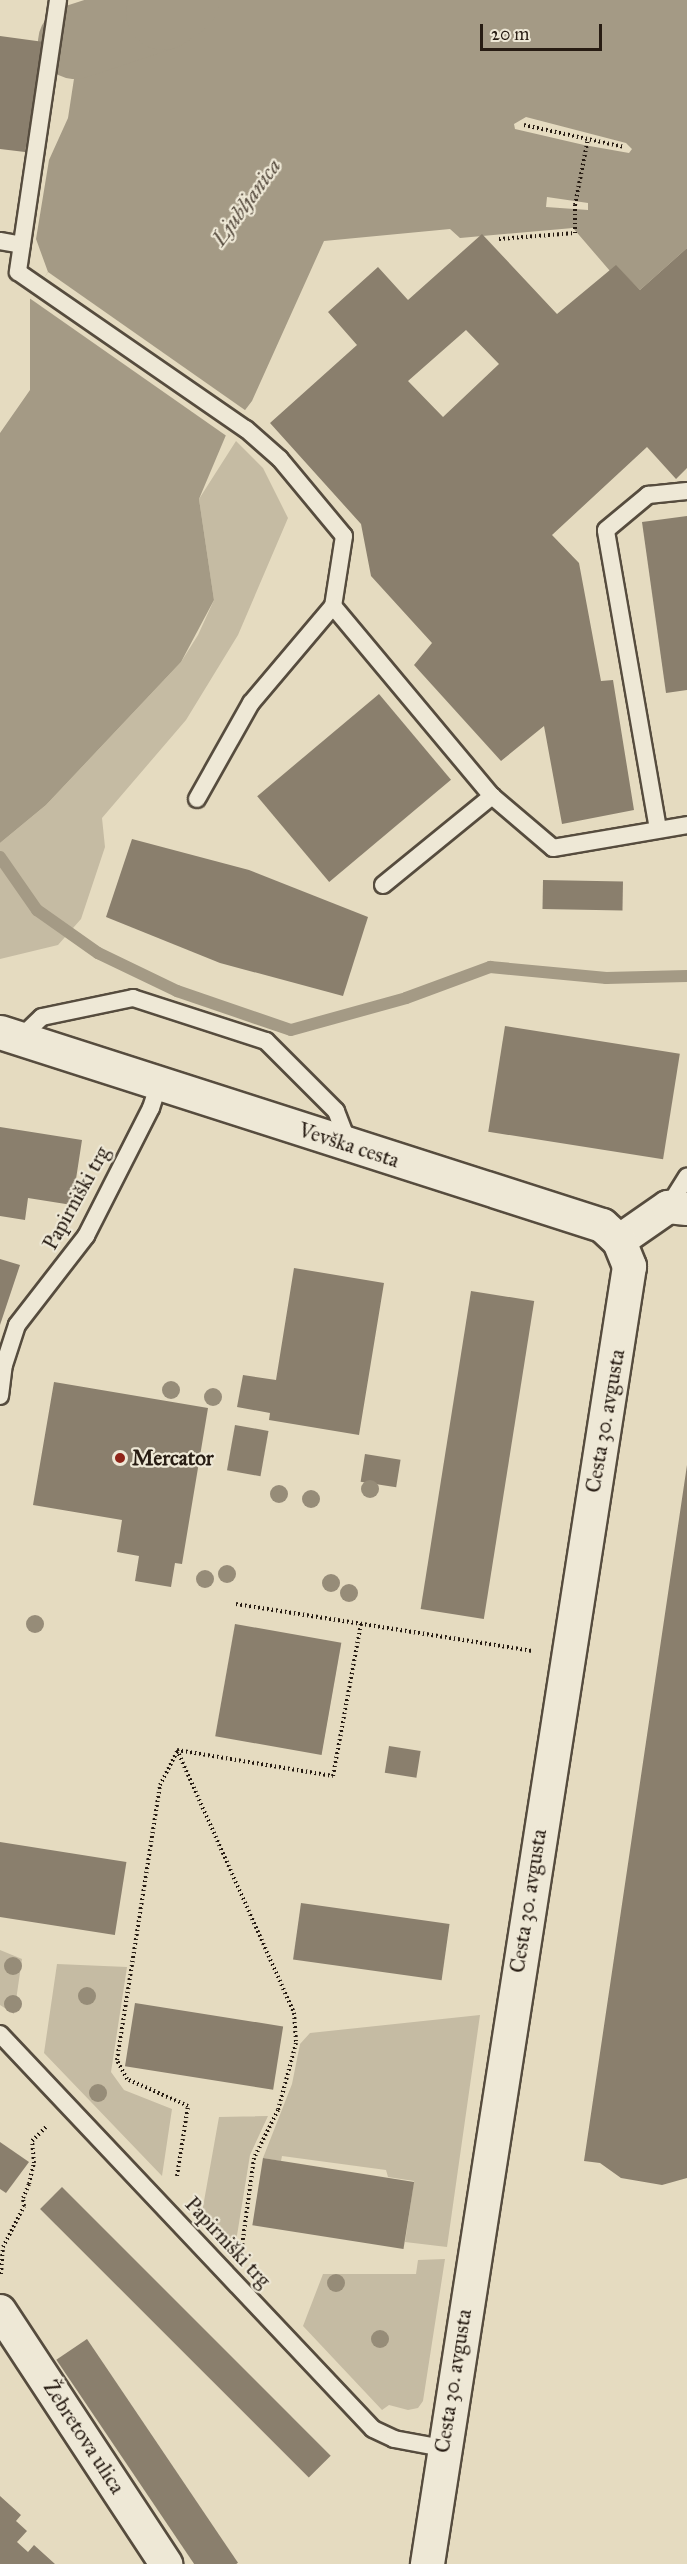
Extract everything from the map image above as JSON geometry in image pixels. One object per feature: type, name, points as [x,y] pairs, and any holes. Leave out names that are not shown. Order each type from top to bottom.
[{"type":"street","name":"Vevška cesta","points":[[10,1035],[602,1225],[619,1240]]},
{"type":"street","points":[[619,1240],[677,1208]]},
{"type":"street","name":"Cesta 30. avgusta","points":[[427,2564],[443,2448],[623,1313],[629,1266],[619,1240]]},
{"type":"street","name":"Žebretova ulica","points":[[0,2311],[166,2564]]},
{"type":"lane","points":[[58,0],[18,272],[246,429],[280,459],[344,536],[333,606],[251,703],[197,799]]},
{"type":"lane","points":[[0,242],[22,245]]},
{"type":"lane","points":[[658,830],[606,530],[648,495],[687,491]]},
{"type":"lane","points":[[333,606],[492,796],[553,848],[687,825]]},
{"type":"lane","points":[[383,885],[492,796]]},
{"type":"lane","points":[[10,1035],[42,1017],[134,998],[266,1041],[336,1111],[348,1144]]},
{"type":"lane","name":"Papirniški trg","points":[[0,1396],[4,1365],[17,1325],[86,1236],[151,1108],[159,1083]]},
{"type":"lane","points":[[677,1208],[687,1176]]},
{"type":"lane","name":"Papirniški trg","points":[[0,2034],[373,2429],[394,2439],[443,2448]]},
{"type":"path","points":[[524,125],[624,147]]},
{"type":"path","points":[[499,239],[575,233],[575,206],[588,140]]},
{"type":"path","points":[[236,1604],[544,1653]]},
{"type":"path","points":[[177,1750],[333,1776],[361,1624]]},
{"type":"path","points":[[170,2214],[188,2106],[127,2079],[117,2060],[160,1785],[177,1750]]},
{"type":"path","points":[[177,1750],[294,2013],[296,2043],[278,2110],[254,2158],[236,2284]]},
{"type":"path","points":[[1,2279],[3,2247],[24,2206],[23,2198],[34,2163],[32,2141],[48,2129],[46,2081]]},
{"type":"shaded area","points":[[236,441],[263,468],[288,518],[238,635],[186,720],[102,818],[105,847],[81,919],[58,945],[0,959],[0,843],[46,805],[181,662],[198,635],[214,600],[199,499]]},
{"type":"shaded area","points":[[0,1950],[22,1959],[14,2014],[0,2005]]},
{"type":"shaded area","points":[[57,1964],[127,1967],[111,2072],[124,2090],[172,2109],[162,2176],[44,2053]]},
{"type":"shaded area","points":[[480,2015],[447,2247],[405,2242],[414,2181],[388,2177],[386,2170],[282,2156],[281,2161],[263,2158],[292,2084],[300,2044],[310,2033]]},
{"type":"shaded area","points":[[268,2116],[250,2155],[234,2254],[201,2218],[219,2117]]},
{"type":"shaded area","points":[[445,2259],[423,2401],[418,2408],[408,2410],[389,2405],[382,2410],[303,2326],[323,2274],[416,2274],[418,2260]]},
{"type":"water","name":"Ljubljanica","points":[[86,0],[687,0],[687,248],[640,290],[616,266],[610,271],[573,228],[460,238],[450,229],[324,241],[252,401],[226,435],[199,499],[214,600],[181,662],[46,805],[0,843],[0,433],[30,390],[30,299],[48,272],[36,239],[49,160],[68,118]],"holes":[[[526,117],[626,143],[632,149],[629,153],[515,129],[514,124]],[[547,197],[588,203],[588,210],[546,207]]]},
{"type":"pier","points":[[48,272],[247,411],[229,438],[30,298]]},
{"type":"building","points":[[0,36],[44,42],[25,152],[0,149]]},
{"type":"building","points":[[482,234],[557,314],[616,265],[640,290],[687,248],[687,468],[676,479],[647,447],[552,535],[579,563],[601,681],[613,680],[634,810],[562,824],[544,726],[501,761],[414,665],[432,643],[371,576],[361,524],[270,423],[357,345],[328,312],[378,267],[408,300]],"holes":[[[466,330],[499,364],[443,417],[408,381]]]},
{"type":"building","points":[[687,516],[687,690],[666,693],[642,522]]},
{"type":"building","points":[[379,694],[451,780],[329,882],[257,796]]},
{"type":"building","points":[[132,839],[249,870],[368,917],[343,996],[220,963],[106,917]]},
{"type":"building","points":[[543,880],[623,881],[622,910],[542,909]]},
{"type":"building","points":[[505,1026],[680,1054],[663,1159],[488,1132]]},
{"type":"building","points":[[0,1127],[82,1140],[72,1205],[28,1198],[25,1220],[0,1216]]},
{"type":"building","points":[[0,1259],[20,1265],[0,1325]]},
{"type":"building","points":[[294,1268],[384,1283],[359,1435],[269,1420],[270,1413],[237,1407],[243,1375],[276,1380]]},
{"type":"building","points":[[471,1291],[534,1301],[484,1619],[421,1609]]},
{"type":"building","name":"Mercator","points":[[54,1382],[208,1408],[182,1564],[175,1563],[171,1587],[135,1581],[139,1556],[117,1552],[122,1520],[33,1505]]},
{"type":"building","points":[[235,1425],[268,1431],[260,1476],[227,1470]]},
{"type":"building","points":[[365,1454],[401,1460],[396,1487],[361,1482]]},
{"type":"building","points":[[687,1465],[687,2178],[662,2185],[621,2178],[600,2163],[584,2161]]},
{"type":"building","points":[[235,1624],[341,1643],[322,1755],[215,1736]]},
{"type":"building","points":[[389,1746],[421,1751],[416,1778],[385,1773]]},
{"type":"building","points":[[0,1842],[126,1862],[115,1935],[0,1917]]},
{"type":"building","points":[[301,1903],[450,1924],[442,1980],[293,1959]]},
{"type":"building","points":[[135,2003],[283,2026],[273,2090],[125,2066]]},
{"type":"building","points":[[0,2142],[29,2162],[6,2193],[0,2189]]},
{"type":"building","points":[[263,2158],[414,2182],[403,2249],[252,2225]]},
{"type":"building","points":[[62,2187],[331,2456],[309,2478],[40,2209]]},
{"type":"building","points":[[87,2339],[238,2563],[194,2564],[56,2360]]},
{"type":"building","points":[[0,2496],[21,2515],[16,2521],[27,2531],[17,2542],[28,2552],[34,2545],[55,2564],[0,2564]]},
{"type":"waterway","points":[[75,42],[163,13],[182,0]]},
{"type":"waterway","points":[[0,857],[37,910],[98,953],[177,991],[291,1030],[406,998],[490,967],[606,978],[687,976]]},
{"type":"place","name":"Mercator","points":[[120,1458]]}]
